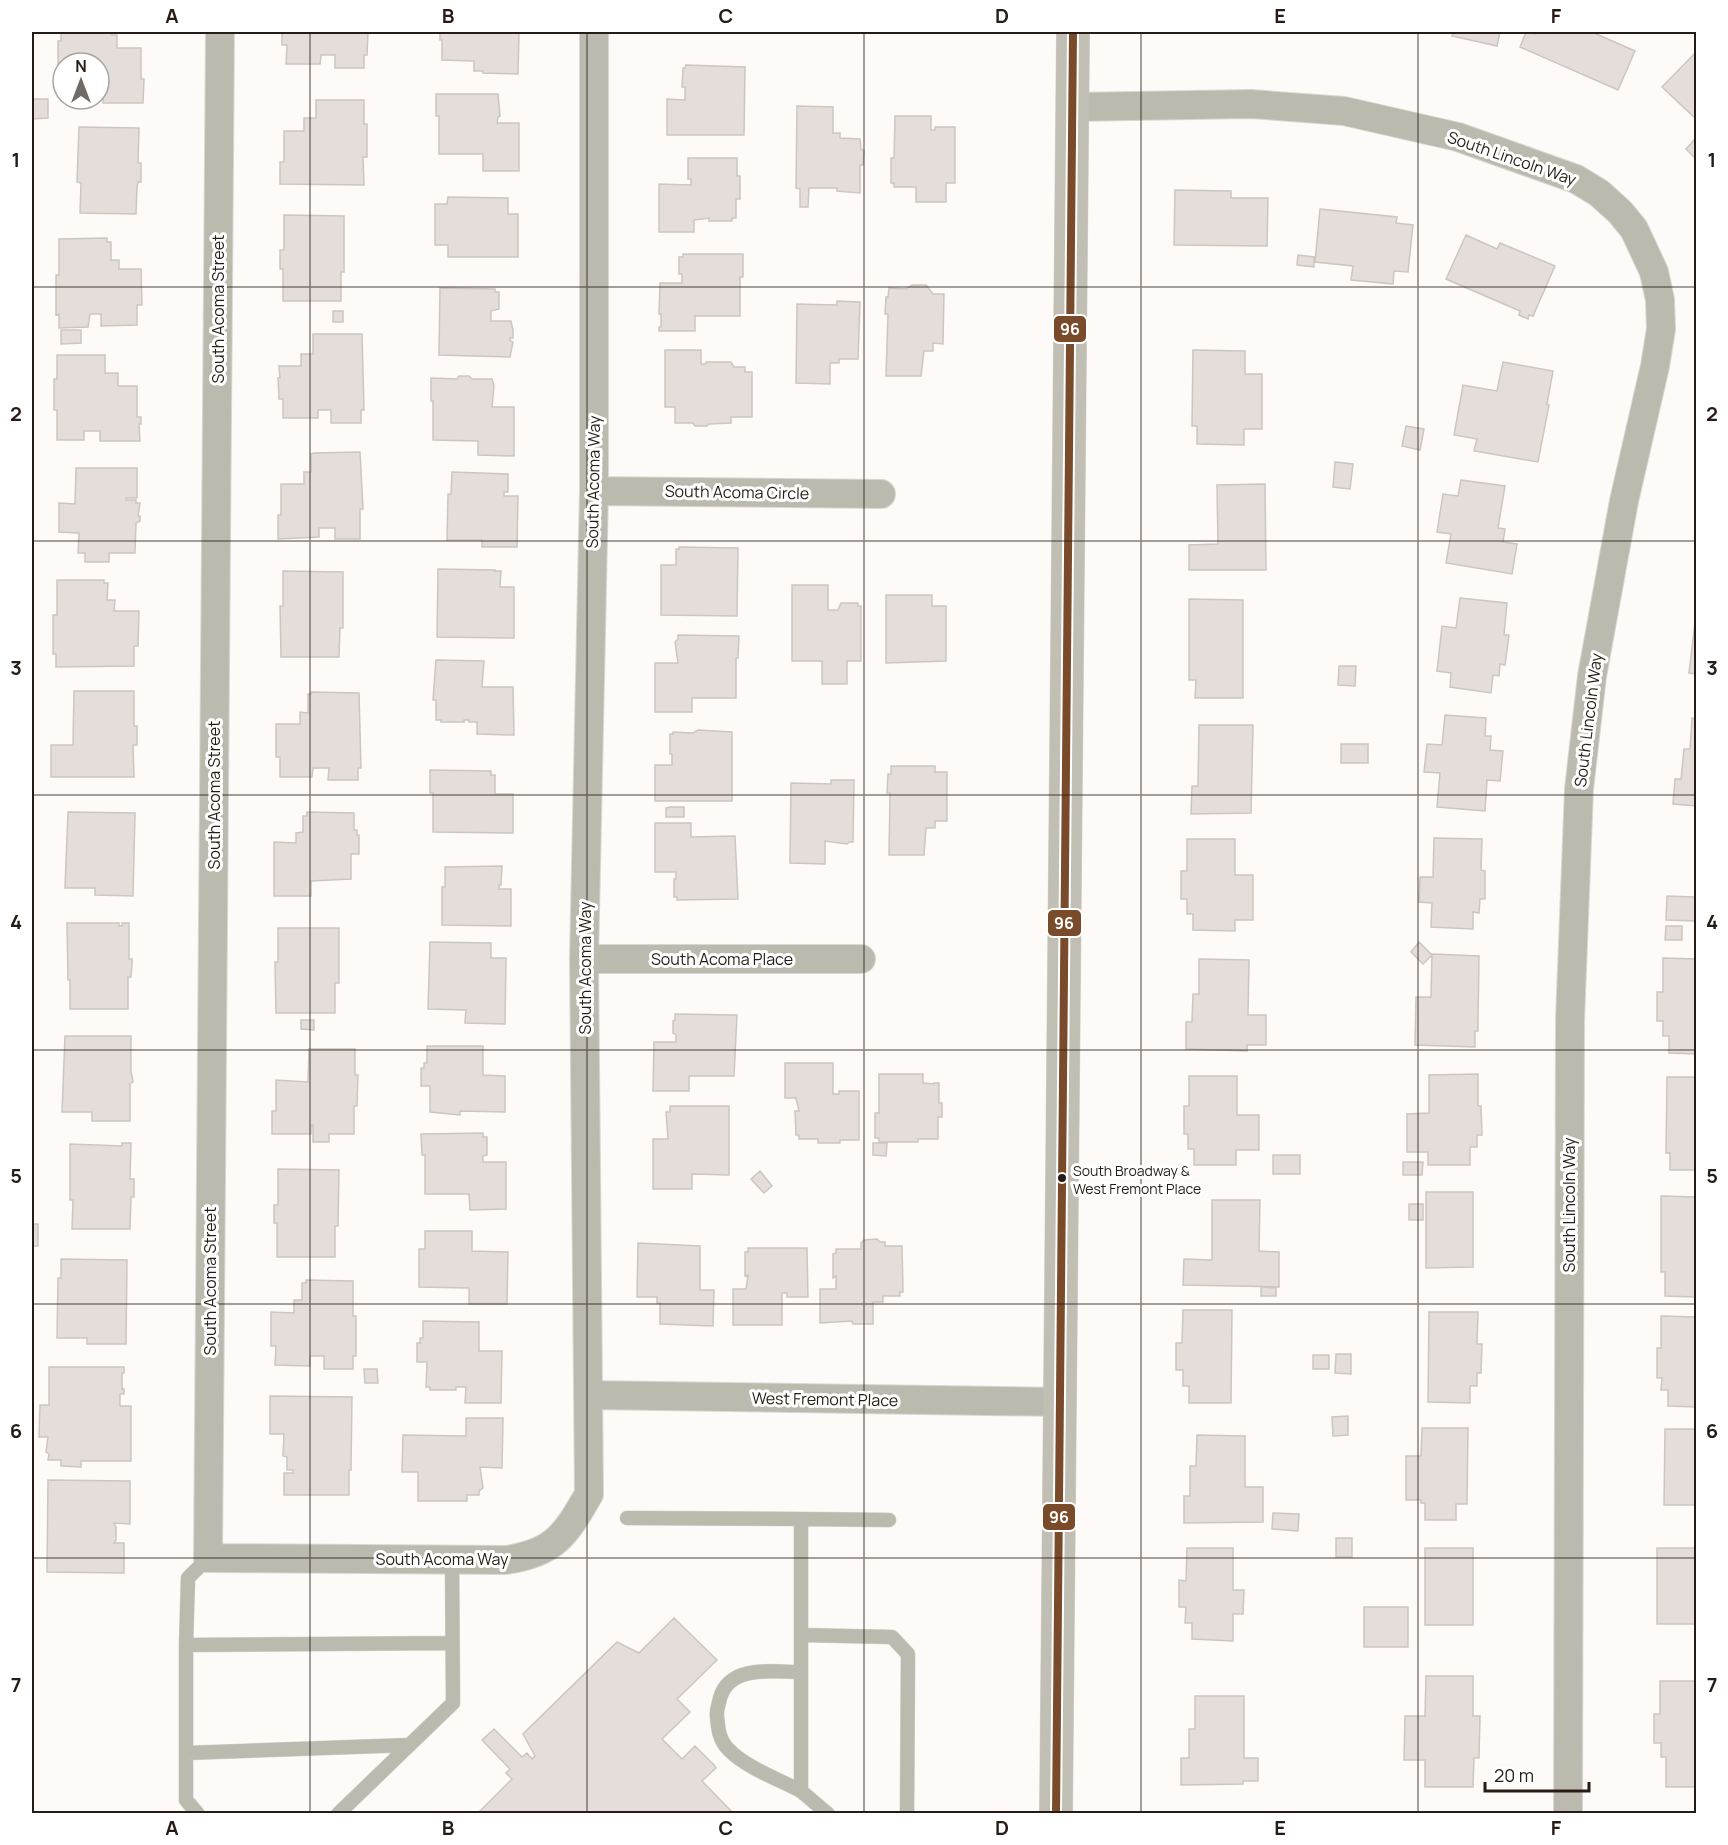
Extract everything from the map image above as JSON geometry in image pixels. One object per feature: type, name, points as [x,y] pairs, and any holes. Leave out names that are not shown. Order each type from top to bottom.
[{"type":"main road","points":[[1056,1814],[1073,32]]},
{"type":"street","name":"South Acoma Street","points":[[208,1558],[220,32]]},
{"type":"street","name":"South Acoma Way","points":[[208,1558],[506,1560],[527,1557],[542,1551],[568,1530],[589,1494],[584,959],[594,491],[594,32]]},
{"type":"street","name":"South Lincoln Way","points":[[1072,107],[1251,104],[1344,111],[1458,137],[1576,179],[1599,193],[1620,212],[1634,229],[1654,272],[1660,300],[1661,329],[1655,366],[1624,501],[1592,676],[1579,789],[1570,1032],[1568,1814]]},
{"type":"street","name":"South Acoma Circle","points":[[594,491],[880,494]]},
{"type":"street","name":"South Acoma Place","points":[[584,959],[861,959]]},
{"type":"street","name":"West Fremont Place","points":[[589,1395],[1060,1402]]},
{"type":"lane","points":[[627,1518],[889,1520]]},
{"type":"lane","points":[[801,1519],[801,1791]]},
{"type":"lane","points":[[198,1814],[186,1800],[188,1578],[208,1558]]},
{"type":"lane","points":[[338,1814],[453,1703],[452,1559]]},
{"type":"lane","points":[[801,1635],[892,1637],[908,1654],[907,1814]]},
{"type":"lane","points":[[186,1645],[452,1643]]},
{"type":"lane","points":[[801,1672],[748,1673],[734,1678],[722,1693],[717,1711],[719,1735],[729,1749],[745,1762],[801,1791],[828,1814]]},
{"type":"lane","points":[[186,1753],[409,1745]]},
{"type":"building","points":[[61,32],[112,32],[112,35],[117,35],[117,48],[141,48],[141,79],[144,79],[143,103],[111,103],[111,51],[58,51],[58,41],[61,41]]},
{"type":"building","points":[[282,32],[368,32],[364,68],[335,68],[335,55],[321,55],[320,64],[286,64],[287,45],[282,45]]},
{"type":"building","points":[[440,32],[519,32],[518,74],[483,73],[483,71],[474,71],[474,61],[442,60]]},
{"type":"building","points":[[1453,32],[1500,32],[1497,46],[1452,36]]},
{"type":"building","points":[[1526,32],[1536,34],[1537,32],[1592,32],[1635,51],[1618,90],[1520,47]]},
{"type":"building","points":[[1696,52],[1696,119],[1662,87]]},
{"type":"building","points":[[686,65],[745,67],[744,135],[667,135],[667,99],[685,100],[685,87],[682,87],[683,68]]},
{"type":"building","points":[[436,94],[498,94],[500,116],[497,123],[519,123],[519,171],[483,171],[483,154],[439,154],[439,116],[436,116]]},
{"type":"building","points":[[32,99],[48,99],[48,118],[32,119]]},
{"type":"building","points":[[316,100],[364,100],[367,157],[363,157],[364,185],[280,184],[280,162],[284,162],[284,131],[304,131],[304,118],[316,118]]},
{"type":"building","points":[[797,106],[833,107],[833,133],[840,133],[840,138],[860,139],[861,149],[864,151],[863,165],[860,165],[860,193],[837,191],[837,188],[809,188],[808,207],[800,207],[800,189],[796,188]]},
{"type":"building","points":[[895,116],[931,116],[931,130],[935,130],[935,127],[955,127],[955,183],[946,183],[946,202],[916,202],[916,187],[894,187],[894,183],[891,183]]},
{"type":"building","points":[[79,127],[139,128],[138,163],[141,163],[141,182],[138,182],[137,187],[136,214],[80,213],[81,183],[77,182]]},
{"type":"building","points":[[1696,138],[1696,159],[1686,149]]},
{"type":"building","points":[[688,158],[737,158],[740,199],[736,199],[736,218],[732,218],[732,221],[709,221],[709,218],[694,220],[694,232],[659,232],[659,184],[691,185],[691,179],[688,179]]},
{"type":"building","points":[[1175,190],[1231,191],[1231,198],[1268,198],[1267,246],[1174,245]]},
{"type":"building","points":[[448,197],[508,198],[508,214],[518,214],[518,257],[448,257],[448,245],[435,245],[435,204],[447,204]]},
{"type":"building","points":[[1320,209],[1397,217],[1396,223],[1413,225],[1408,272],[1394,271],[1393,284],[1351,280],[1353,266],[1315,262]]},
{"type":"building","points":[[284,215],[344,216],[344,272],[341,272],[341,301],[283,301],[283,269],[280,269],[280,250],[284,250]]},
{"type":"building","points":[[1466,235],[1497,249],[1500,243],[1555,266],[1533,316],[1529,315],[1528,319],[1519,315],[1520,311],[1446,279]]},
{"type":"building","points":[[107,238],[107,242],[111,242],[111,260],[119,260],[119,269],[141,269],[142,305],[137,305],[137,325],[101,326],[101,314],[90,314],[88,327],[59,328],[59,314],[56,315],[56,275],[59,275],[59,239]]},
{"type":"building","points":[[683,254],[743,254],[743,277],[740,277],[740,316],[695,316],[695,331],[659,331],[661,327],[660,283],[682,283],[682,274],[679,274],[679,257],[683,257]]},
{"type":"building","points":[[1298,255],[1314,257],[1314,267],[1297,265]]},
{"type":"building","points":[[912,285],[926,285],[933,294],[944,294],[943,344],[933,343],[933,351],[924,351],[921,376],[886,376],[888,314],[885,314],[886,297],[888,297],[889,288],[906,289]]},
{"type":"building","points":[[440,288],[495,289],[495,292],[499,292],[499,309],[491,311],[491,321],[511,321],[513,338],[510,338],[510,341],[513,342],[510,357],[439,355]]},
{"type":"building","points":[[837,301],[860,302],[858,359],[839,359],[839,363],[830,363],[830,384],[796,383],[797,304],[837,305]]},
{"type":"building","points":[[333,311],[343,311],[343,322],[333,322]]},
{"type":"building","points":[[61,330],[81,330],[81,343],[61,344]]},
{"type":"building","points":[[313,334],[362,334],[364,410],[361,410],[361,423],[331,423],[331,410],[318,410],[318,418],[283,418],[283,399],[279,399],[279,366],[301,366],[301,354],[313,354]]},
{"type":"building","points":[[665,350],[701,350],[701,364],[731,362],[734,367],[745,367],[745,372],[752,372],[752,417],[731,417],[731,423],[707,426],[675,423],[675,407],[665,407]]},
{"type":"building","points":[[1193,350],[1245,351],[1245,374],[1262,374],[1262,429],[1244,429],[1244,445],[1197,444],[1197,426],[1192,426]]},
{"type":"building","points":[[57,355],[105,355],[105,373],[118,373],[118,386],[137,386],[137,417],[141,417],[140,441],[100,441],[100,431],[84,431],[84,440],[57,440],[54,379],[57,379]]},
{"type":"building","points":[[1503,362],[1553,371],[1538,462],[1474,451],[1477,439],[1454,435],[1463,385],[1497,391]]},
{"type":"building","points":[[459,376],[469,376],[472,379],[492,379],[494,386],[492,407],[514,407],[514,456],[478,455],[478,441],[433,440],[431,378],[457,379]]},
{"type":"building","points":[[1406,426],[1424,429],[1420,450],[1402,446]]},
{"type":"building","points":[[360,452],[363,509],[360,509],[360,539],[335,539],[335,528],[319,528],[319,537],[278,539],[281,484],[304,484],[304,472],[311,472],[311,454]]},
{"type":"building","points":[[1335,462],[1353,464],[1350,489],[1333,487]]},
{"type":"building","points":[[76,468],[137,468],[137,498],[126,498],[126,500],[136,500],[136,503],[140,503],[138,516],[140,516],[140,521],[136,523],[135,553],[109,553],[109,562],[85,562],[85,553],[78,553],[79,533],[59,532],[59,503],[75,504]]},
{"type":"building","points":[[452,472],[508,474],[508,492],[504,492],[504,496],[518,496],[517,547],[482,547],[482,540],[447,540],[448,494],[451,494]]},
{"type":"building","points":[[1461,480],[1505,486],[1498,528],[1505,529],[1503,542],[1517,544],[1512,574],[1446,563],[1451,534],[1437,532],[1443,494],[1458,496]]},
{"type":"building","points":[[1265,484],[1266,570],[1189,570],[1189,545],[1218,544],[1217,485]]},
{"type":"building","points":[[679,547],[738,548],[737,616],[661,615],[661,565],[676,565],[676,549]]},
{"type":"building","points":[[438,569],[501,571],[500,587],[514,587],[514,638],[437,637]]},
{"type":"building","points":[[283,571],[343,572],[343,628],[340,628],[339,657],[281,657],[280,606],[283,606]]},
{"type":"building","points":[[57,580],[104,580],[104,583],[108,583],[107,600],[115,600],[114,611],[139,611],[138,646],[134,646],[134,666],[56,667],[56,654],[53,654],[53,615],[57,615]]},
{"type":"building","points":[[792,585],[828,585],[828,610],[838,610],[841,603],[858,603],[858,606],[861,606],[861,661],[847,661],[847,684],[822,684],[822,661],[792,661]]},
{"type":"building","points":[[886,595],[932,595],[932,606],[946,606],[946,661],[886,663]]},
{"type":"building","points":[[1460,598],[1507,603],[1504,635],[1509,635],[1505,665],[1500,664],[1499,676],[1493,675],[1491,693],[1450,687],[1451,673],[1437,671],[1442,626],[1456,628]]},
{"type":"building","points":[[1189,599],[1243,600],[1243,698],[1195,698],[1196,680],[1189,680]]},
{"type":"building","points":[[1696,614],[1696,674],[1689,673]]},
{"type":"building","points":[[678,635],[739,636],[738,658],[736,658],[736,698],[692,698],[692,712],[655,712],[655,663],[678,663],[675,642]]},
{"type":"building","points":[[436,660],[484,661],[482,687],[513,687],[514,735],[477,734],[477,722],[469,722],[469,720],[441,722],[441,720],[436,720],[436,700],[433,700]]},
{"type":"building","points":[[1339,666],[1356,666],[1355,686],[1338,685]]},
{"type":"building","points":[[74,691],[134,691],[134,726],[137,726],[137,745],[133,745],[134,777],[51,777],[51,745],[73,745]]},
{"type":"building","points":[[311,692],[359,693],[361,768],[358,768],[358,780],[328,780],[329,768],[313,768],[312,777],[280,777],[280,757],[276,757],[276,724],[300,724],[300,712],[308,713],[308,694]]},
{"type":"building","points":[[1445,715],[1486,718],[1485,736],[1491,736],[1490,750],[1503,751],[1500,781],[1487,780],[1485,811],[1437,807],[1440,773],[1424,772],[1427,744],[1442,745]]},
{"type":"building","points":[[1692,718],[1696,719],[1696,806],[1673,804],[1675,779],[1681,779],[1684,749],[1690,749]]},
{"type":"building","points":[[1199,725],[1253,725],[1251,813],[1191,814],[1192,786],[1198,786]]},
{"type":"building","points":[[698,730],[732,732],[732,801],[655,801],[655,765],[672,765],[670,734],[673,732],[693,733]]},
{"type":"building","points":[[1341,744],[1368,744],[1368,763],[1341,763]]},
{"type":"building","points":[[891,766],[935,766],[935,772],[947,772],[947,821],[935,821],[935,828],[926,828],[924,855],[889,855],[890,793],[887,793]]},
{"type":"building","points":[[430,770],[491,771],[491,775],[495,775],[495,794],[513,794],[513,833],[433,832],[433,793],[430,793]]},
{"type":"building","points":[[831,780],[854,780],[853,842],[847,844],[825,841],[825,864],[790,863],[791,783],[831,784]]},
{"type":"building","points":[[684,807],[684,817],[666,817],[666,808]]},
{"type":"building","points":[[68,812],[135,813],[133,896],[95,895],[95,888],[65,888]]},
{"type":"building","points":[[307,812],[354,813],[354,830],[357,830],[357,835],[359,835],[359,854],[351,854],[351,879],[311,881],[311,896],[274,896],[274,842],[296,843],[296,833],[303,832],[303,816],[307,816]]},
{"type":"building","points":[[655,823],[691,823],[691,837],[735,836],[738,899],[677,900],[677,897],[674,897],[676,872],[655,872]]},
{"type":"building","points":[[1434,838],[1482,839],[1481,870],[1485,871],[1485,899],[1480,899],[1479,913],[1473,912],[1473,929],[1431,927],[1432,903],[1419,902],[1420,877],[1433,877]]},
{"type":"building","points":[[1187,839],[1235,839],[1235,875],[1253,875],[1253,920],[1235,920],[1235,931],[1193,930],[1193,914],[1187,914],[1187,899],[1181,899],[1181,871],[1187,871]]},
{"type":"building","points":[[1696,859],[1696,921],[1666,920],[1667,896],[1695,897]]},
{"type":"building","points":[[502,866],[499,889],[511,889],[511,926],[442,925],[442,887],[445,887],[445,867]]},
{"type":"building","points":[[67,923],[119,923],[119,926],[122,926],[122,923],[129,923],[129,959],[132,959],[132,964],[131,977],[128,977],[128,1009],[70,1009]]},
{"type":"building","points":[[1666,926],[1682,926],[1682,940],[1665,940]]},
{"type":"building","points":[[278,928],[339,928],[339,983],[335,983],[335,1013],[276,1013],[275,962],[278,962]]},
{"type":"building","points":[[430,942],[491,943],[491,958],[506,958],[505,1024],[465,1023],[466,1010],[428,1009]]},
{"type":"building","points":[[1419,942],[1432,955],[1423,964],[1411,952]]},
{"type":"building","points":[[1432,954],[1479,956],[1478,1031],[1475,1031],[1475,1047],[1415,1045],[1416,997],[1431,997]]},
{"type":"building","points":[[1663,958],[1696,959],[1696,1054],[1669,1053],[1669,1036],[1663,1036],[1663,1021],[1657,1021],[1657,992],[1663,992]]},
{"type":"building","points":[[1199,959],[1249,960],[1248,1015],[1266,1015],[1266,1045],[1247,1045],[1247,1051],[1186,1049],[1186,1022],[1192,1022],[1193,994],[1199,994]]},
{"type":"building","points":[[675,1014],[737,1015],[734,1076],[689,1076],[689,1091],[653,1091],[654,1042],[676,1042],[676,1035],[673,1033]]},
{"type":"building","points":[[301,1020],[314,1020],[314,1030],[301,1029]]},
{"type":"building","points":[[65,1036],[131,1036],[133,1082],[130,1084],[130,1121],[92,1121],[92,1112],[62,1112]]},
{"type":"building","points":[[427,1046],[483,1046],[483,1075],[505,1076],[505,1112],[460,1111],[460,1115],[430,1112],[430,1086],[421,1086],[421,1068],[424,1068],[424,1063],[427,1063]]},
{"type":"building","points":[[309,1049],[355,1049],[355,1075],[358,1075],[357,1106],[354,1106],[354,1134],[329,1134],[329,1142],[313,1142],[313,1125],[311,1125],[311,1134],[272,1134],[272,1111],[276,1111],[276,1080],[308,1082]]},
{"type":"building","points":[[785,1063],[833,1063],[833,1094],[839,1094],[839,1091],[859,1091],[859,1140],[818,1143],[818,1139],[799,1139],[799,1135],[796,1135],[795,1111],[799,1111],[796,1098],[785,1098]]},
{"type":"building","points":[[879,1074],[923,1074],[923,1083],[939,1083],[942,1117],[938,1117],[938,1139],[918,1139],[918,1142],[879,1142],[879,1138],[875,1138],[875,1113],[879,1113]]},
{"type":"building","points":[[1478,1074],[1478,1106],[1481,1106],[1482,1135],[1477,1135],[1477,1147],[1470,1147],[1470,1165],[1428,1165],[1428,1152],[1407,1152],[1407,1114],[1429,1113],[1429,1075]]},
{"type":"building","points":[[1189,1076],[1237,1076],[1237,1115],[1259,1115],[1259,1150],[1236,1150],[1236,1165],[1194,1165],[1194,1149],[1188,1149],[1188,1134],[1184,1134],[1184,1106],[1189,1106]]},
{"type":"building","points":[[1667,1077],[1696,1077],[1696,1170],[1670,1170],[1670,1153],[1666,1153]]},
{"type":"building","points":[[670,1106],[729,1106],[729,1175],[692,1174],[692,1189],[653,1189],[653,1139],[668,1139],[666,1112],[670,1112]]},
{"type":"building","points":[[483,1133],[483,1137],[487,1137],[487,1155],[483,1156],[483,1162],[506,1162],[506,1209],[470,1210],[469,1194],[425,1194],[425,1155],[422,1155],[421,1134]]},
{"type":"building","points":[[122,1143],[131,1143],[130,1179],[134,1179],[134,1197],[131,1197],[130,1229],[72,1229],[70,1144],[122,1146]]},
{"type":"building","points":[[873,1143],[887,1143],[886,1156],[873,1155]]},
{"type":"building","points":[[1273,1155],[1300,1155],[1300,1174],[1273,1174]]},
{"type":"building","points":[[1403,1162],[1423,1162],[1422,1175],[1403,1175]]},
{"type":"building","points":[[278,1169],[339,1170],[335,1257],[277,1257],[277,1223],[274,1223],[274,1205],[278,1205]]},
{"type":"building","points":[[760,1171],[772,1186],[764,1193],[751,1179]]},
{"type":"building","points":[[1426,1192],[1473,1192],[1473,1267],[1426,1268]]},
{"type":"building","points":[[1661,1196],[1696,1197],[1696,1297],[1665,1296],[1665,1272],[1661,1272]]},
{"type":"building","points":[[1212,1200],[1260,1200],[1259,1251],[1279,1252],[1279,1287],[1183,1285],[1184,1259],[1212,1260]]},
{"type":"building","points":[[1409,1204],[1423,1204],[1423,1220],[1409,1220]]},
{"type":"building","points":[[32,1224],[38,1224],[38,1246],[32,1246]]},
{"type":"building","points":[[425,1231],[472,1231],[472,1251],[508,1252],[507,1304],[469,1304],[469,1288],[419,1287],[419,1249],[425,1249]]},
{"type":"building","points":[[877,1239],[885,1242],[885,1246],[902,1246],[903,1292],[900,1292],[900,1296],[883,1296],[883,1302],[873,1302],[873,1324],[853,1324],[852,1321],[820,1323],[820,1289],[836,1289],[836,1276],[833,1278],[833,1254],[836,1253],[836,1249],[861,1249],[861,1243],[864,1240]]},
{"type":"building","points":[[638,1243],[700,1246],[700,1290],[714,1290],[713,1326],[660,1324],[660,1303],[657,1303],[657,1297],[637,1297]]},
{"type":"building","points":[[748,1248],[807,1248],[808,1297],[787,1297],[787,1293],[782,1293],[782,1325],[733,1325],[733,1289],[746,1289],[748,1275],[745,1276],[745,1252],[748,1252]]},
{"type":"building","points":[[61,1259],[127,1260],[126,1344],[87,1344],[87,1338],[57,1338],[58,1278],[61,1278]]},
{"type":"building","points":[[306,1280],[353,1281],[356,1356],[353,1356],[353,1369],[324,1369],[324,1356],[310,1356],[310,1366],[275,1365],[276,1346],[271,1346],[271,1312],[294,1313],[294,1300],[302,1300],[302,1283],[306,1283]]},
{"type":"building","points":[[1261,1287],[1276,1288],[1276,1296],[1261,1296]]},
{"type":"building","points":[[1183,1310],[1232,1310],[1231,1403],[1189,1403],[1189,1386],[1183,1386],[1183,1370],[1176,1370],[1176,1343],[1182,1343]]},
{"type":"building","points":[[1429,1312],[1478,1312],[1477,1344],[1482,1344],[1481,1373],[1477,1373],[1477,1386],[1470,1386],[1470,1403],[1428,1402]]},
{"type":"building","points":[[1661,1316],[1696,1317],[1696,1407],[1668,1406],[1668,1390],[1661,1390],[1662,1378],[1657,1378],[1657,1348],[1661,1348]]},
{"type":"building","points":[[423,1321],[479,1322],[479,1351],[502,1351],[501,1403],[465,1403],[466,1387],[456,1387],[456,1390],[430,1390],[430,1387],[426,1387],[427,1362],[417,1362],[417,1343],[420,1343],[420,1338],[423,1338]]},
{"type":"building","points":[[1336,1354],[1351,1354],[1351,1374],[1335,1373]]},
{"type":"building","points":[[1313,1355],[1329,1355],[1329,1369],[1313,1369]]},
{"type":"building","points":[[49,1367],[124,1367],[122,1389],[124,1389],[124,1394],[120,1394],[120,1406],[131,1406],[131,1461],[81,1461],[81,1467],[61,1466],[61,1460],[48,1460],[49,1454],[46,1452],[48,1437],[39,1437],[40,1405],[49,1405]]},
{"type":"building","points":[[364,1369],[377,1369],[378,1383],[365,1383]]},
{"type":"building","points":[[270,1396],[352,1397],[349,1495],[284,1495],[284,1473],[293,1473],[293,1470],[287,1470],[287,1457],[283,1456],[284,1434],[270,1434]]},
{"type":"building","points":[[1348,1416],[1348,1435],[1333,1436],[1332,1417]]},
{"type":"building","points":[[466,1418],[503,1418],[502,1468],[480,1467],[483,1488],[479,1491],[479,1495],[467,1495],[467,1501],[418,1501],[418,1472],[402,1472],[403,1435],[466,1436]]},
{"type":"building","points":[[1422,1428],[1468,1428],[1467,1504],[1456,1504],[1456,1520],[1425,1520],[1425,1503],[1421,1503],[1421,1500],[1406,1500],[1406,1456],[1421,1456]]},
{"type":"building","points":[[1665,1429],[1696,1429],[1696,1505],[1664,1505]]},
{"type":"building","points":[[1197,1435],[1245,1436],[1245,1487],[1263,1487],[1263,1522],[1184,1523],[1184,1496],[1190,1496],[1190,1466],[1196,1466]]},
{"type":"building","points":[[48,1480],[130,1481],[130,1524],[114,1523],[116,1540],[114,1543],[124,1543],[124,1573],[47,1572]]},
{"type":"building","points":[[1273,1513],[1299,1514],[1298,1531],[1272,1529]]},
{"type":"building","points":[[1336,1538],[1352,1538],[1352,1557],[1336,1557]]},
{"type":"building","points":[[1187,1548],[1233,1548],[1233,1590],[1244,1590],[1243,1614],[1233,1614],[1233,1641],[1192,1639],[1192,1623],[1185,1623],[1186,1607],[1179,1607],[1179,1580],[1186,1581]]},
{"type":"building","points":[[1425,1548],[1473,1548],[1473,1625],[1425,1625]]},
{"type":"building","points":[[1657,1548],[1696,1548],[1696,1624],[1657,1624]]},
{"type":"building","points":[[1364,1607],[1408,1607],[1408,1647],[1364,1647]]},
{"type":"building","points":[[674,1618],[717,1660],[677,1699],[690,1712],[662,1739],[682,1759],[695,1746],[714,1765],[716,1768],[702,1781],[734,1814],[477,1814],[512,1779],[506,1773],[510,1769],[482,1740],[494,1729],[522,1757],[527,1753],[532,1759],[535,1756],[523,1734],[617,1642],[639,1653]]},
{"type":"building","points":[[1426,1676],[1473,1676],[1473,1716],[1480,1716],[1479,1758],[1474,1758],[1473,1787],[1425,1787],[1425,1760],[1404,1760],[1405,1716],[1425,1716]]},
{"type":"building","points":[[1660,1681],[1696,1681],[1696,1787],[1666,1787],[1666,1757],[1661,1757],[1661,1743],[1654,1743],[1654,1714],[1660,1714]]},
{"type":"building","points":[[1195,1696],[1244,1696],[1244,1758],[1258,1758],[1258,1781],[1243,1781],[1243,1784],[1181,1785],[1181,1758],[1189,1758],[1189,1729],[1195,1729]]},
{"type":"transit line","name":"96","points":[[1056,1814],[1073,32]]},
{"type":"place","name":"South Broadway & West Fremont Place","points":[[1062,1178]]}]
